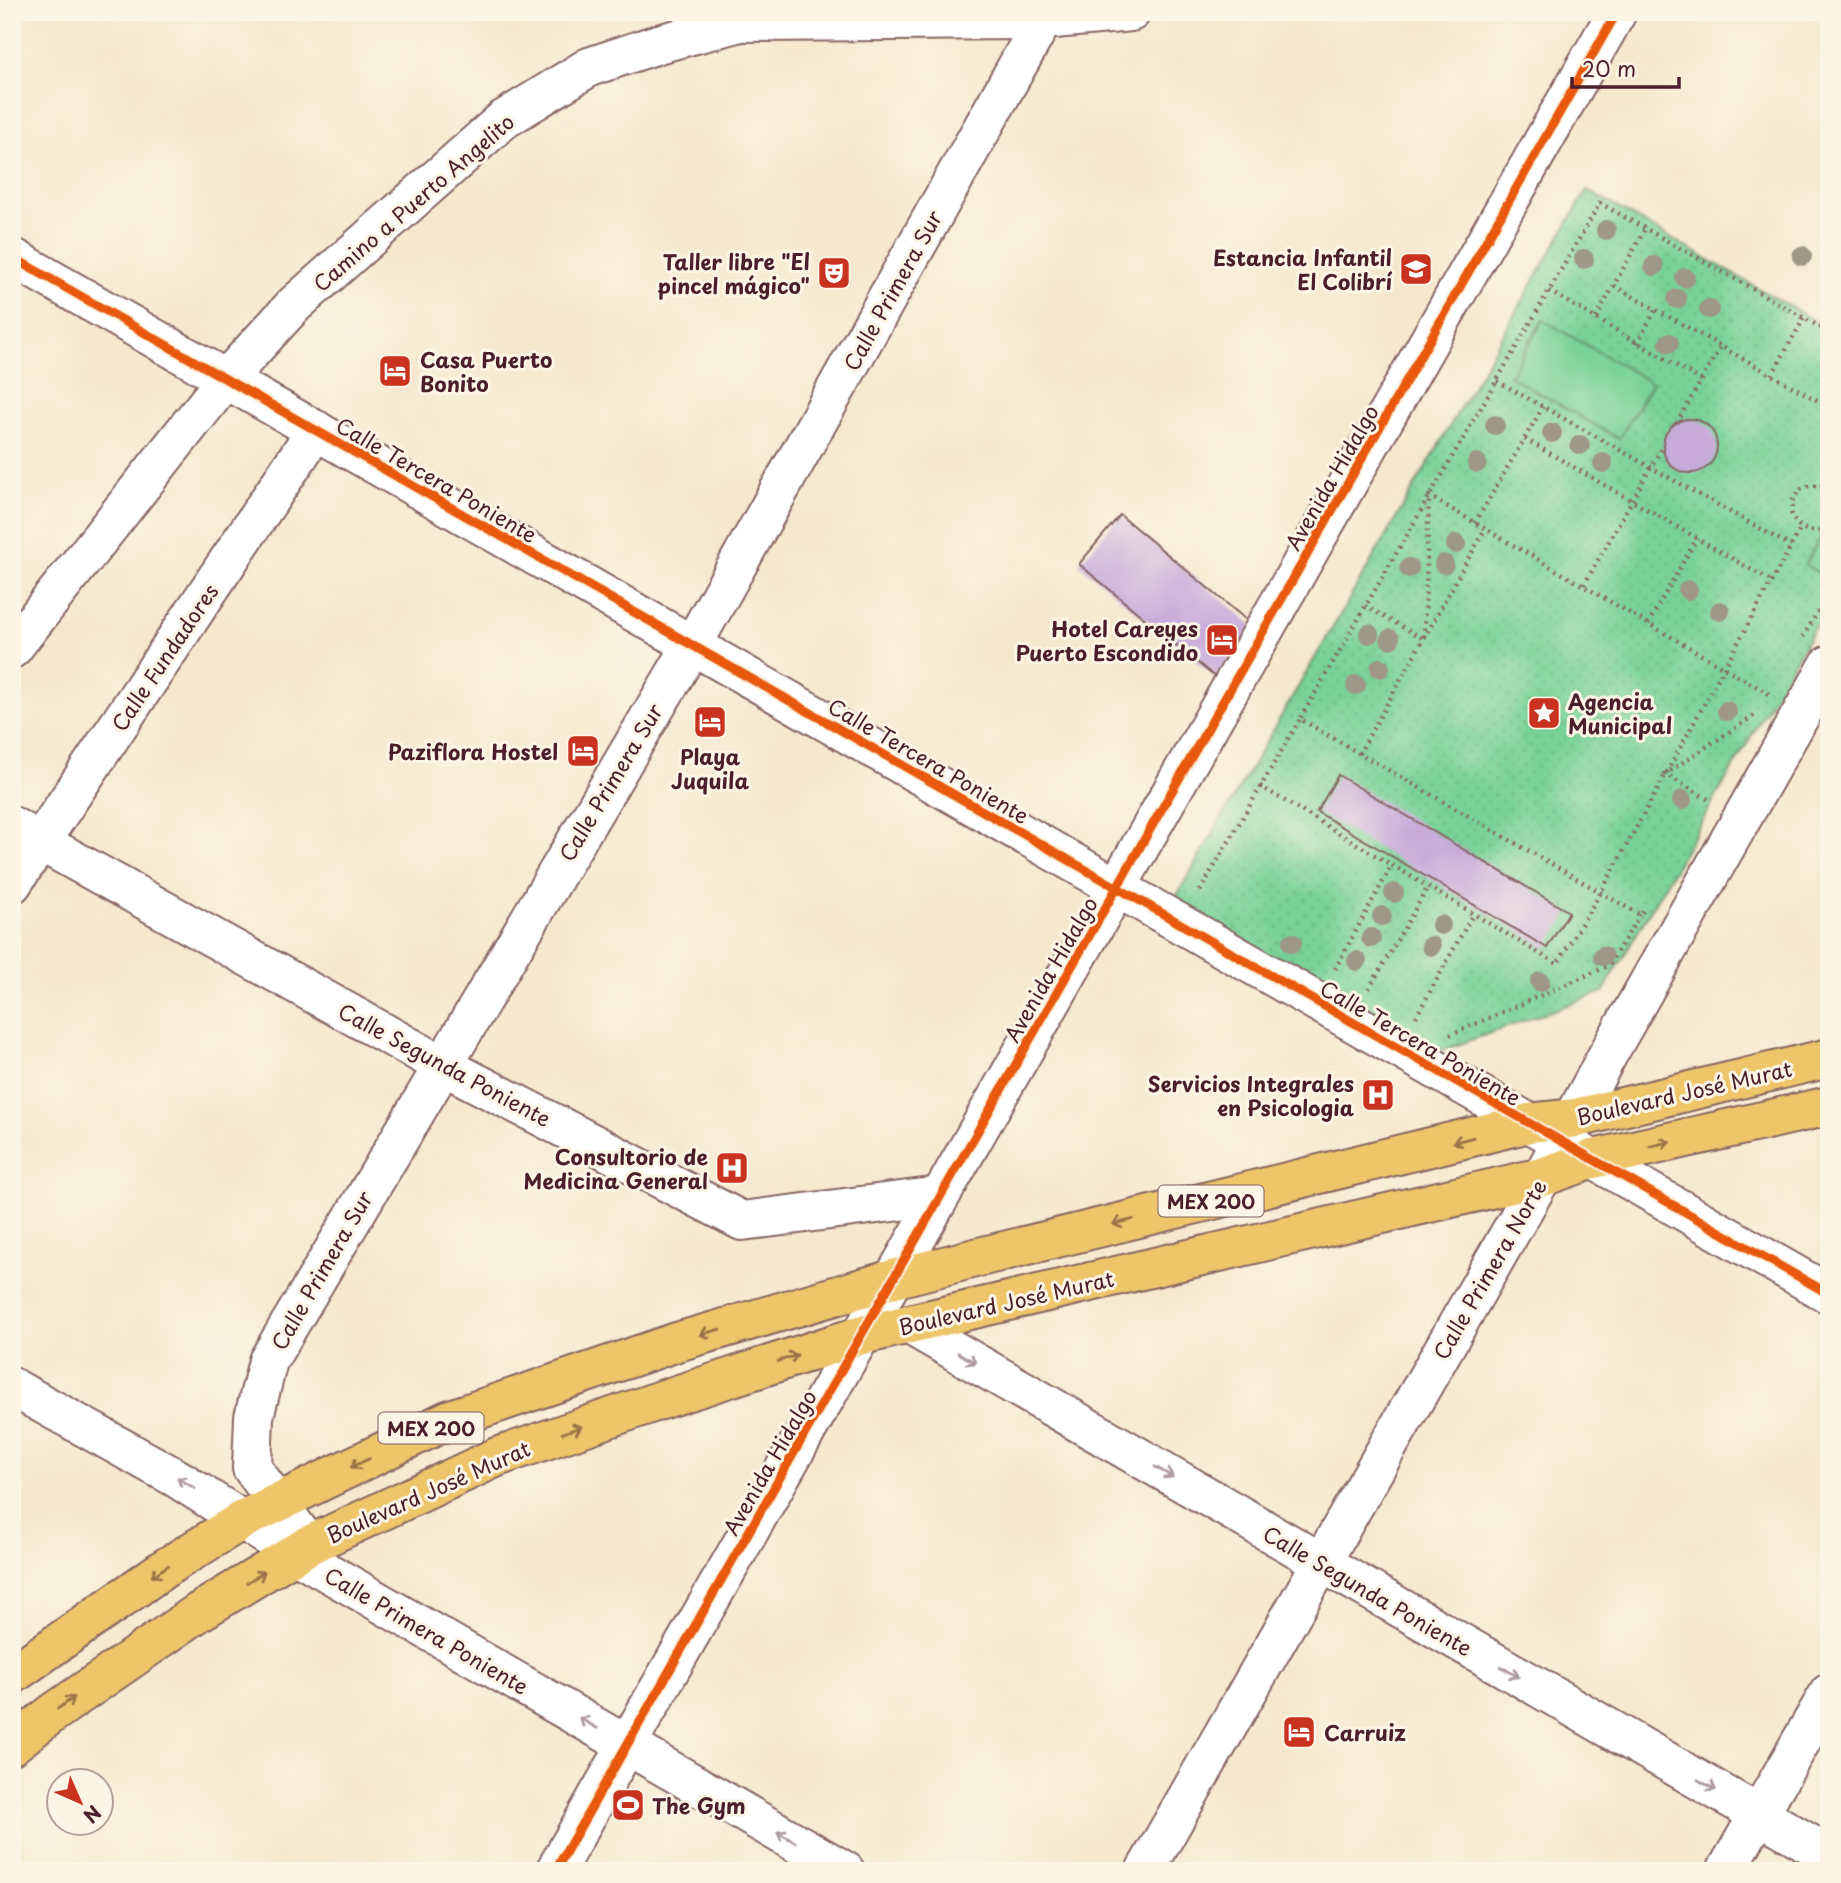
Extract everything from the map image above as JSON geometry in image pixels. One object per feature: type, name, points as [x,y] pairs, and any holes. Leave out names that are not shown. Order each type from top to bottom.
[{"type":"highway","name":"Boulevard José Murat","points":[[12,1745],[53,1713],[199,1612],[301,1549],[497,1457],[664,1398],[862,1335],[1542,1177],[1577,1140],[1829,1058]]},
{"type":"highway","name":"Boulevard José Murat","points":[[12,1675],[165,1568],[277,1503],[448,1420],[677,1342],[893,1279],[1530,1124],[1577,1140],[1829,1106]]},
{"type":"street","name":"Camino a Puerto Angelito","points":[[12,649],[226,379],[294,304],[503,120],[589,67],[658,44],[741,22],[1043,20],[1130,12]]},
{"type":"street","name":"Avenida Hidalgo","points":[[555,1871],[1617,12]]},
{"type":"street","name":"Calle Primera Sur","points":[[301,1549],[277,1503],[252,1468],[254,1417],[268,1361],[693,644],[1043,20]]},
{"type":"street","name":"Calle Tercera Poniente","points":[[12,257],[1530,1124]]},
{"type":"street","name":"Calle Fundadores","points":[[12,884],[26,834],[316,430]]},
{"type":"street","points":[[1829,665],[1607,1056],[1577,1140],[1829,1294]]},
{"type":"street","name":"Calle Segunda Poniente","points":[[26,834],[442,1065],[742,1221],[940,1196]]},
{"type":"street","name":"Calle Primera Norte","points":[[1145,1871],[1542,1177]]},
{"type":"street","name":"Calle Segunda Poniente","points":[[908,1324],[1829,1855]]},
{"type":"street","name":"Calle Primera Poniente","points":[[12,1387],[178,1479],[244,1520],[301,1549],[627,1745],[845,1871]]},
{"type":"street","points":[[1726,1871],[1829,1693]]},
{"type":"path","points":[[1198,896],[1600,202],[1829,332]]},
{"type":"path","points":[[1596,318],[1645,229]]},
{"type":"path","points":[[1614,285],[1829,407]]},
{"type":"path","points":[[1549,291],[1701,380]]},
{"type":"path","points":[[1637,342],[1656,309]]},
{"type":"path","points":[[1772,375],[1804,318]]},
{"type":"path","points":[[1676,423],[1721,346]]},
{"type":"path","points":[[1497,381],[1791,546]]},
{"type":"path","points":[[1475,523],[1543,407]]},
{"type":"path","points":[[1525,439],[1771,581]]},
{"type":"path","points":[[1584,586],[1663,446]]},
{"type":"path","points":[[1821,487],[1829,473]]},
{"type":"path","points":[[1829,491],[1821,487],[1804,488],[1794,498],[1791,512],[1801,528],[1820,531],[1829,526]]},
{"type":"path","points":[[1429,496],[1769,694]]},
{"type":"path","points":[[1424,639],[1429,496]]},
{"type":"path","points":[[1260,786],[1557,964],[1601,892],[1801,528]]},
{"type":"path","points":[[1359,754],[1485,529]]},
{"type":"path","points":[[1648,624],[1697,538]]},
{"type":"path","points":[[1802,638],[1829,593]]},
{"type":"path","points":[[1365,606],[1424,639]]},
{"type":"path","points":[[1752,723],[1776,683]]},
{"type":"path","points":[[1665,774],[1759,713]]},
{"type":"path","points":[[1300,719],[1640,915]]},
{"type":"path","points":[[1665,774],[1708,799]]},
{"type":"path","points":[[1701,810],[1714,788]]},
{"type":"path","points":[[1333,973],[1392,865]]},
{"type":"path","points":[[1368,993],[1428,887]]},
{"type":"path","points":[[1446,1037],[1608,966],[1647,904]]},
{"type":"path","points":[[1425,1025],[1415,1019],[1473,914]]},
{"type":"green space","points":[[1587,190],[1829,329],[1829,602],[1603,992],[1433,1054],[1172,904]]},
{"type":"green space","points":[[1543,320],[1652,383],[1619,439],[1510,376]]},
{"type":"green space","points":[[1829,523],[1829,579],[1805,565]]},
{"type":"building","points":[[1690,419],[1709,427],[1717,446],[1709,465],[1690,473],[1671,465],[1663,446],[1671,427]]},
{"type":"building","points":[[1120,515],[1256,628],[1215,677],[1079,564]]},
{"type":"building","points":[[1338,775],[1569,912],[1547,948],[1317,812]]},
{"type":"cycle path","points":[[555,1871],[1617,12]]},
{"type":"cycle path","points":[[12,257],[1829,1294]]},
{"type":"place","name":"Estancia Infantil El Colibrí","points":[[1416,269]]},
{"type":"place","name":"Taller libre \"El pincel mágico\"","points":[[834,273]]},
{"type":"place","name":"Casa Puerto Bonito","points":[[395,371]]},
{"type":"place","name":"Hotel Careyes Puerto Escondido","points":[[1222,640]]},
{"type":"place","name":"Agencia Municipal","points":[[1544,713]]},
{"type":"place","name":"Playa Juquila","points":[[710,722]]},
{"type":"place","name":"Paziflora Hostel","points":[[583,751]]},
{"type":"place","name":"Servicios Integrales en Psicologia","points":[[1378,1095]]},
{"type":"place","name":"Consultorio de Medicina General","points":[[732,1168]]},
{"type":"place","name":"Carruiz","points":[[1299,1732]]},
{"type":"place","name":"The Gym","points":[[628,1805]]}]
